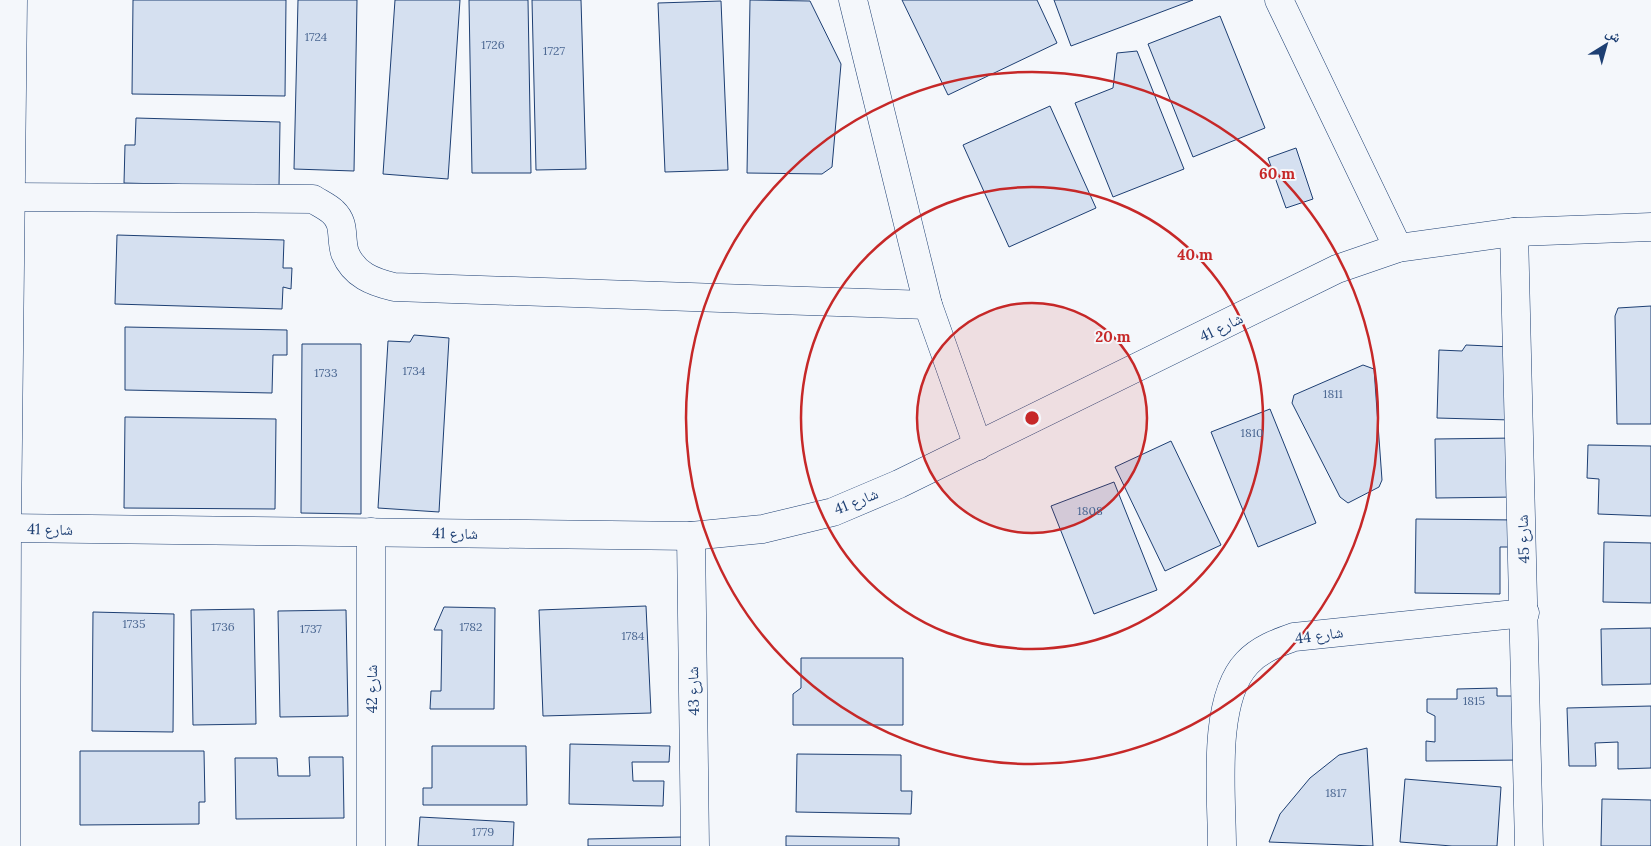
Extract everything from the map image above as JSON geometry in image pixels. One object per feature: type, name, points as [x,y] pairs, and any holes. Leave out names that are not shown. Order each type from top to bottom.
[{"type":"street","points":[[6,846],[7,528],[13,0]]},
{"type":"street","points":[[853,0],[928,305],[978,446]]},
{"type":"street","points":[[1279,0],[1398,248]]},
{"type":"street","points":[[10,196],[313,199],[334,212],[343,227],[345,252],[359,274],[377,283],[394,287],[928,305]]},
{"type":"street","name":"شارع 41","points":[[7,528],[691,536],[763,529],[833,512],[978,446],[1337,269],[1398,248],[1514,232],[1651,227]]},
{"type":"street","name":"شارع 45","points":[[1514,232],[1530,846]]},
{"type":"street","name":"شارع 42","points":[[371,532],[371,846]]},
{"type":"street","name":"شارع 43","points":[[691,536],[695,846]]},
{"type":"street","name":"شارع 44","points":[[1222,846],[1222,724],[1232,686],[1247,663],[1269,646],[1294,637],[1525,613]]},
{"type":"building","points":[[133,0],[286,0],[285,96],[132,94]]},
{"type":"building","points":[[298,0],[357,0],[354,171],[294,169]]},
{"type":"building","points":[[395,0],[460,0],[448,179],[383,174]]},
{"type":"building","points":[[469,0],[528,0],[531,173],[472,173]]},
{"type":"building","points":[[532,0],[581,0],[586,169],[536,170]]},
{"type":"building","points":[[750,0],[810,1],[841,64],[832,167],[822,174],[747,173]]},
{"type":"building","points":[[902,0],[1037,0],[1057,43],[948,95]]},
{"type":"building","points":[[1054,0],[1193,0],[1071,46]]},
{"type":"building","points":[[721,1],[728,170],[665,172],[658,3]]},
{"type":"building","points":[[1220,16],[1265,128],[1193,157],[1148,44]]},
{"type":"building","points":[[1137,51],[1184,169],[1113,197],[1075,103],[1113,88],[1117,53]]},
{"type":"building","points":[[1050,106],[1096,208],[1009,247],[963,145]]},
{"type":"building","points":[[136,118],[280,122],[279,187],[124,183],[125,145],[135,145]]},
{"type":"building","points":[[1296,148],[1313,199],[1286,208],[1268,158]]},
{"type":"building","points":[[117,235],[284,240],[283,268],[292,268],[291,289],[283,287],[282,309],[115,304]]},
{"type":"building","points":[[1651,306],[1651,424],[1617,424],[1615,316],[1618,308]]},
{"type":"building","points":[[125,327],[287,330],[287,355],[273,355],[272,393],[125,390]]},
{"type":"building","points":[[414,335],[449,338],[439,512],[378,508],[388,341],[410,342]]},
{"type":"building","points":[[302,344],[361,344],[361,514],[301,513]]},
{"type":"building","points":[[1466,345],[1513,347],[1511,420],[1437,418],[1439,350],[1462,351]]},
{"type":"building","points":[[1363,365],[1374,369],[1382,480],[1379,487],[1348,503],[1340,497],[1292,403],[1294,395]]},
{"type":"building","points":[[1270,409],[1316,523],[1258,547],[1211,432]]},
{"type":"building","points":[[125,417],[276,419],[275,509],[124,508]]},
{"type":"building","points":[[1516,438],[1517,497],[1436,498],[1435,439]]},
{"type":"building","points":[[1171,441],[1221,545],[1165,571],[1115,467]]},
{"type":"building","points":[[1588,445],[1651,446],[1651,516],[1598,514],[1599,479],[1587,478]]},
{"type":"building","points":[[1114,482],[1157,590],[1094,614],[1051,506]]},
{"type":"building","points":[[1416,519],[1517,520],[1516,547],[1500,547],[1500,594],[1415,593]]},
{"type":"building","points":[[1604,542],[1651,543],[1651,603],[1603,602]]},
{"type":"building","points":[[646,606],[651,713],[543,716],[539,610]]},
{"type":"building","points":[[444,607],[495,608],[494,709],[430,709],[431,691],[441,691],[442,630],[434,630]]},
{"type":"building","points":[[254,609],[256,724],[193,725],[191,610]]},
{"type":"building","points":[[346,610],[348,716],[280,717],[278,611]]},
{"type":"building","points":[[93,612],[174,614],[173,732],[92,731]]},
{"type":"building","points":[[1651,628],[1651,684],[1602,685],[1601,629]]},
{"type":"building","points":[[801,658],[903,658],[903,725],[793,725],[793,694],[801,688]]},
{"type":"building","points":[[1497,688],[1497,696],[1521,696],[1522,760],[1426,761],[1426,741],[1435,742],[1435,716],[1427,712],[1427,699],[1457,699],[1457,689]]},
{"type":"building","points":[[1651,706],[1651,768],[1618,769],[1618,742],[1595,743],[1596,766],[1569,766],[1567,708]]},
{"type":"building","points":[[570,744],[670,746],[669,762],[632,762],[633,781],[664,781],[663,806],[569,804]]},
{"type":"building","points":[[432,746],[526,746],[527,805],[423,805],[423,788],[432,788]]},
{"type":"building","points":[[1367,748],[1373,846],[1269,842],[1280,814],[1310,778],[1339,755]]},
{"type":"building","points":[[80,751],[204,751],[205,802],[199,802],[199,824],[80,825]]},
{"type":"building","points":[[797,754],[901,755],[901,791],[912,791],[911,814],[796,812]]},
{"type":"building","points":[[309,757],[343,757],[344,818],[236,819],[235,758],[277,758],[278,776],[310,776]]},
{"type":"building","points":[[1405,779],[1501,787],[1497,846],[1452,846],[1400,842]]},
{"type":"building","points":[[1602,799],[1651,800],[1651,846],[1601,846]]},
{"type":"building","points":[[420,817],[514,822],[513,846],[418,846]]},
{"type":"building","points":[[786,836],[899,838],[899,846],[786,846]]},
{"type":"building","points":[[682,837],[682,846],[588,846],[588,839]]}]
